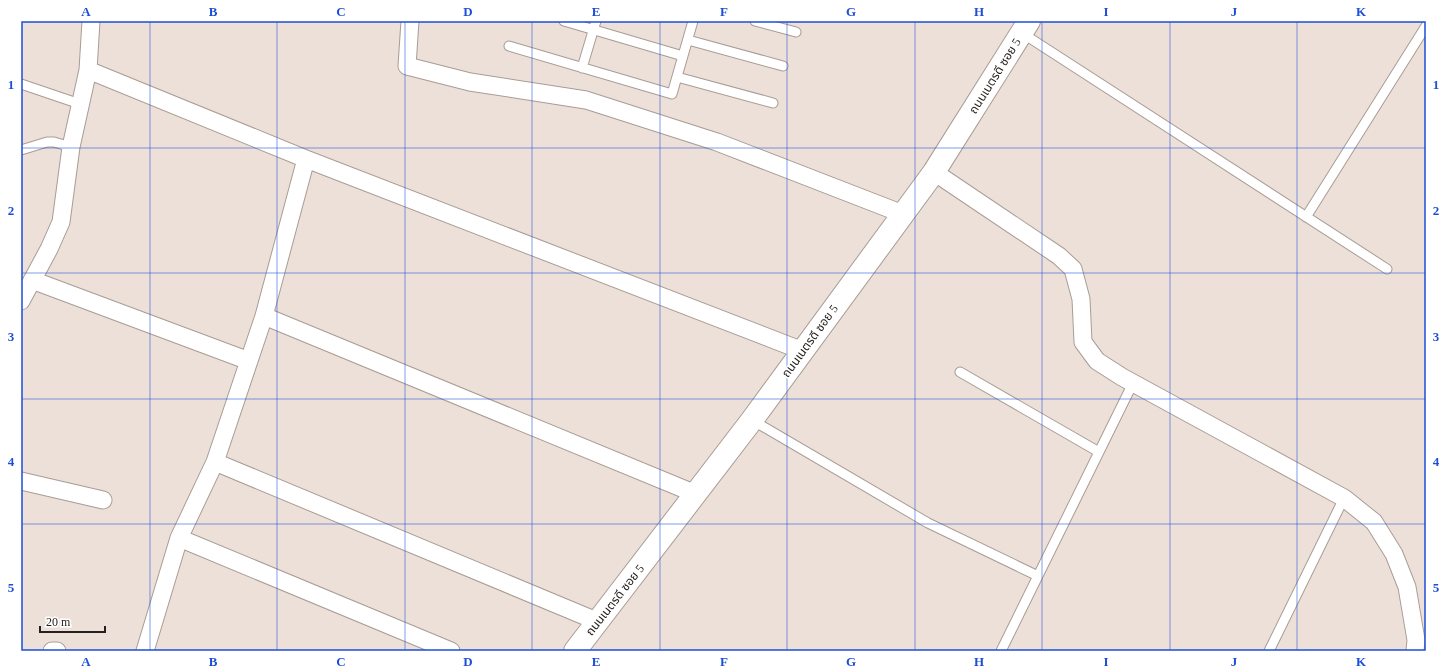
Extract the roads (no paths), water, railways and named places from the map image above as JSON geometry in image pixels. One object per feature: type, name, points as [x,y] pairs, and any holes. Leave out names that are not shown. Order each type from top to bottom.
[{"type":"street","points":[[21,300],[49,249],[61,222],[71,147],[88,70],[91,21]]},
{"type":"street","points":[[410,21],[407,66],[470,82],[586,100],[717,142],[903,214]]},
{"type":"street","name":"ถนนเนตรดี ซอย 5","points":[[575,651],[599,622],[752,420],[934,172],[1026,27]]},
{"type":"street","points":[[88,70],[306,159],[803,351]]},
{"type":"street","points":[[144,651],[179,538],[216,462],[264,316],[306,159]]},
{"type":"street","points":[[934,172],[1059,256],[1073,269],[1081,299],[1083,342],[1097,361],[1133,383],[1344,498],[1374,522],[1394,554],[1407,587],[1416,640],[1416,651]]},
{"type":"street","points":[[32,280],[249,361]]},
{"type":"street","points":[[264,316],[696,494]]},
{"type":"street","points":[[216,462],[599,622]]},
{"type":"street","points":[[21,481],[103,500]]},
{"type":"street","points":[[179,538],[451,651]]},
{"type":"street","points":[[52,651],[57,651]]},
{"type":"lane","points":[[564,21],[594,25],[683,56]]},
{"type":"lane","points":[[510,46],[672,94],[693,21]]},
{"type":"lane","points":[[755,21],[796,32]]},
{"type":"lane","points":[[582,68],[594,25]]},
{"type":"lane","points":[[1306,217],[1426,26]]},
{"type":"lane","points":[[1026,27],[1306,217],[1387,269]]},
{"type":"lane","points":[[688,40],[783,66]]},
{"type":"lane","points":[[677,77],[773,103]]},
{"type":"lane","points":[[21,84],[80,104]]},
{"type":"lane","points":[[21,150],[47,142],[54,142],[71,147]]},
{"type":"lane","points":[[960,372],[1099,452]]},
{"type":"lane","points":[[1001,651],[1133,383]]},
{"type":"lane","points":[[752,420],[928,523],[1038,576]]},
{"type":"lane","points":[[1269,651],[1344,498]]}]
